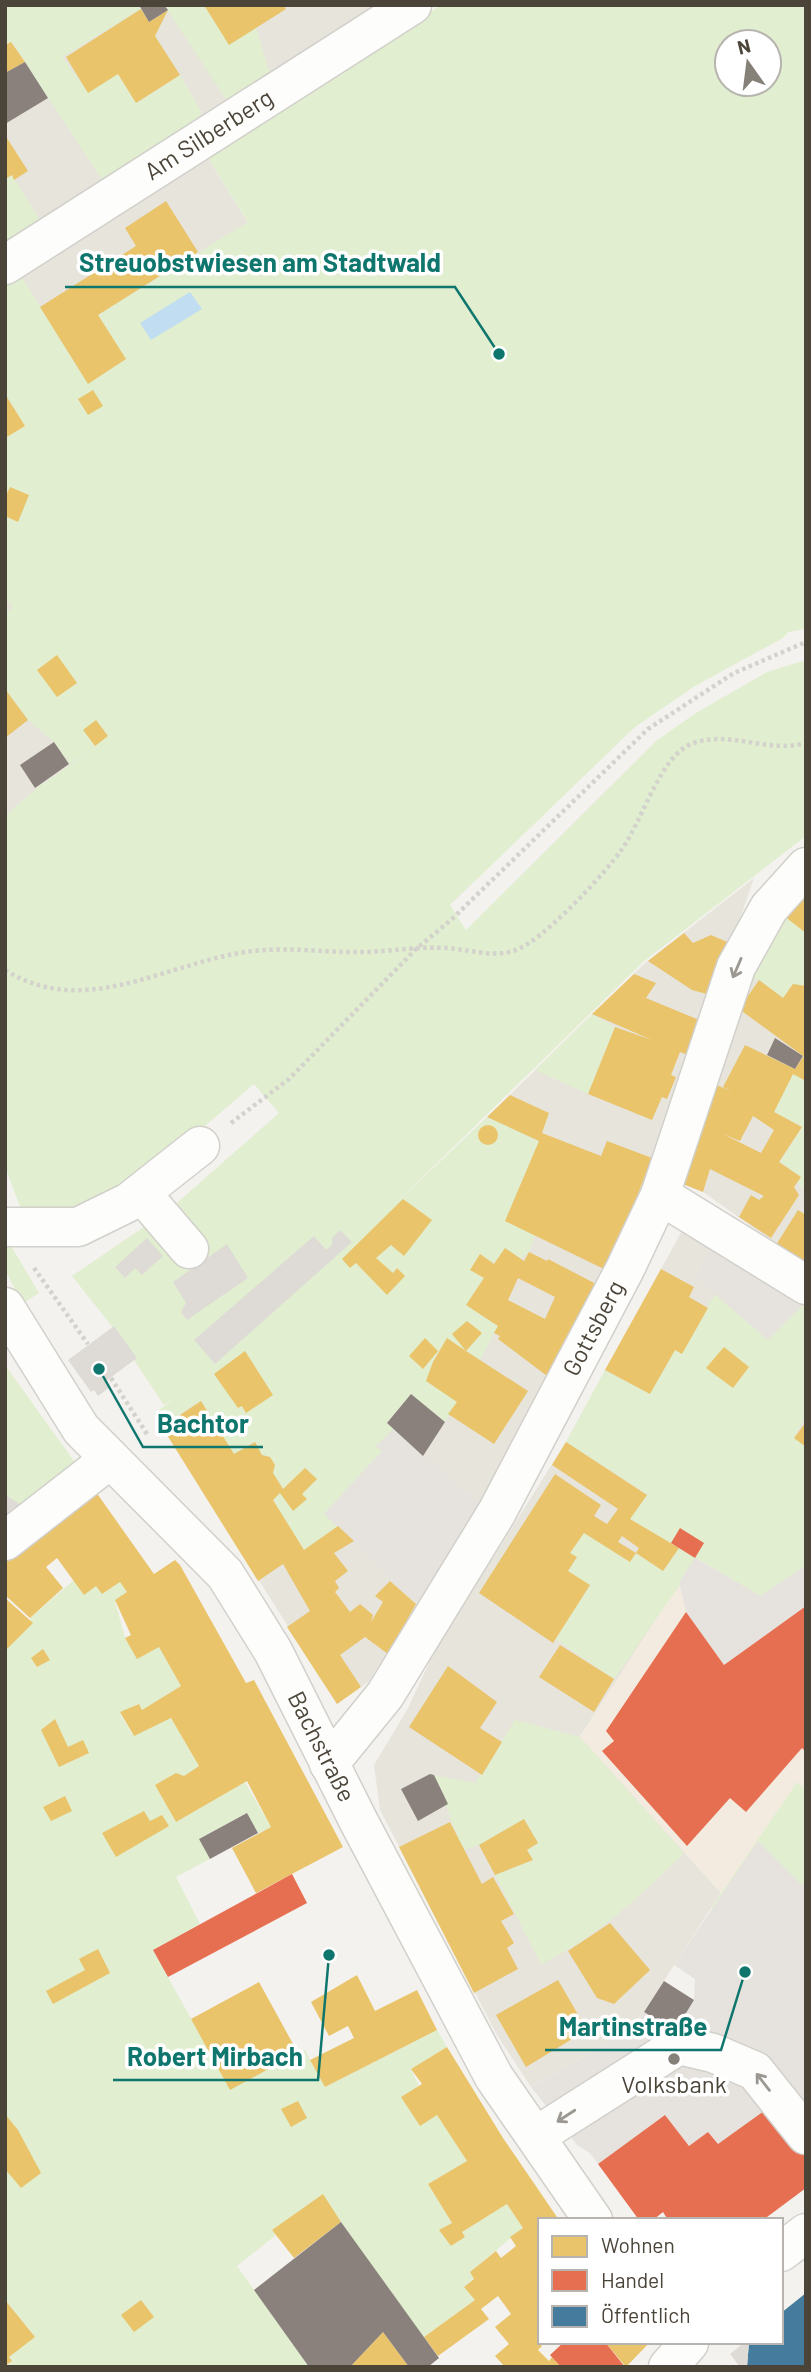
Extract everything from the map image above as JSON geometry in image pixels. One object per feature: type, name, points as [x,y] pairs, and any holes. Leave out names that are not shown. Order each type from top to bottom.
[{"type":"street","name":"Am Silberberg","points":[[5,265],[412,5]]},
{"type":"street","name":"Gottsberg","points":[[330,1764],[385,1695],[473,1556],[625,1269],[660,1195],[737,967],[769,908],[806,867]]},
{"type":"street","points":[[7,1227],[78,1227],[103,1217],[141,1193],[200,1146]]},
{"type":"street","points":[[141,1193],[189,1249]]},
{"type":"street","points":[[660,1195],[806,1285]]},
{"type":"street","name":"Bachstraße","points":[[5,1307],[70,1413],[109,1460],[225,1574],[273,1651],[494,2077],[592,2218]]},
{"type":"street","points":[[5,1541],[109,1460]]},
{"type":"street","points":[[536,2136],[678,2045],[713,2053],[755,2071],[806,2135]]},
{"type":"street","points":[[783,2250],[806,2233]]},
{"type":"path","points":[[200,1146],[289,1079],[416,949],[452,919],[648,729],[734,673],[806,642]]},
{"type":"path","points":[[5,970],[40,987],[87,990],[118,987],[265,950],[329,949],[350,953],[447,948],[491,956],[510,952],[529,943],[620,852],[639,823],[670,761],[687,746],[702,740],[728,739],[777,746],[806,743]]},
{"type":"path","points":[[7,1227],[88,1344]]},
{"type":"shaded area","points":[[5,5],[383,5],[5,244]]},
{"type":"shaded area","points":[[206,155],[285,282],[161,701],[37,788],[5,816],[5,282]]},
{"type":"shaded area","points":[[754,878],[647,1190],[550,1391],[419,1601],[421,1603],[368,1682],[337,1704],[154,1414],[206,1380],[347,1254],[645,963]]},
{"type":"shaded area","points":[[806,890],[806,1265],[703,1192],[678,1182],[746,976]]},
{"type":"shaded area","points":[[683,1229],[806,1302],[806,1565],[761,1597],[698,1559],[580,1736],[721,1893],[634,2027],[531,2087],[497,2035],[380,1810],[374,1765],[408,1708],[436,1648],[566,1442]]},
{"type":"shaded area","points":[[716,1239],[805,1302],[768,1340],[696,1278]]},
{"type":"shaded area","points":[[394,1429],[479,1503],[419,1602],[405,1593],[324,1514],[382,1451],[376,1446]]},
{"type":"shaded area","points":[[695,1558],[761,1596],[806,1565],[806,1790],[758,1841],[721,1893],[580,1737]]},
{"type":"shaded area","points":[[695,1558],[761,1596],[806,1565],[806,1606],[724,1665],[686,1612],[679,1582]]},
{"type":"shaded area","points":[[758,1841],[806,1889],[806,2153],[718,2144],[708,2132],[689,2146],[665,2115],[598,2164],[590,2153],[577,2145],[531,2087],[634,2027],[644,2012],[674,2031],[694,2000],[695,1979],[674,1965]]},
{"type":"green space","points":[[5,5],[139,5],[141,9],[62,57],[88,92],[118,74],[137,103],[180,75],[201,111],[199,122],[104,183],[12,42],[5,45]]},
{"type":"green space","points":[[164,5],[204,5],[229,44],[256,28],[271,77],[229,104]]},
{"type":"green space","points":[[441,5],[806,5],[806,629],[788,632],[783,638],[695,686],[635,727],[450,905],[466,930],[656,741],[696,713],[767,672],[806,660],[806,836],[643,962],[390,1209],[487,1117],[539,1141],[505,1221],[535,1235],[529,1252],[520,1259],[505,1248],[494,1264],[480,1254],[471,1269],[484,1278],[466,1305],[498,1326],[480,1360],[447,1339],[433,1362],[426,1381],[457,1402],[445,1422],[411,1394],[387,1422],[394,1429],[376,1446],[382,1451],[324,1514],[338,1526],[304,1550],[273,1500],[283,1489],[273,1473],[275,1465],[270,1457],[262,1455],[254,1442],[234,1454],[201,1401],[162,1426],[154,1414],[175,1398],[164,1405],[134,1360],[137,1358],[72,1276],[170,1209],[279,1113],[254,1084],[152,1171],[114,1199],[65,1210],[21,1209],[5,1167],[5,816],[37,788],[94,748],[69,764],[54,742],[28,720],[5,689],[5,613],[13,608],[5,596],[5,438],[25,426],[5,394],[5,282],[19,273],[89,383],[126,359],[98,315],[248,222],[206,155]]},
{"type":"green space","points":[[12,175],[41,222],[5,244],[5,179]]},
{"type":"green space","points":[[784,916],[806,932],[806,985],[791,986],[783,998],[759,980],[746,976]]},
{"type":"green space","points":[[592,1014],[615,1027],[588,1094],[535,1070]]},
{"type":"green space","points":[[793,1074],[806,1081],[806,1191],[797,1182],[801,1177],[780,1162],[802,1127],[774,1112]]},
{"type":"green space","points":[[7,1239],[39,1293],[22,1304],[5,1269]]},
{"type":"green space","points":[[715,1294],[768,1340],[806,1302],[806,1415],[794,1438],[806,1446],[806,1565],[761,1597],[698,1559],[614,1679],[555,1639],[590,1586],[568,1571],[577,1558],[570,1553],[584,1533],[630,1562],[636,1553],[663,1571],[679,1548],[630,1519],[647,1494],[566,1442],[605,1370],[650,1394],[675,1350],[682,1354]]},
{"type":"green space","points":[[5,1365],[79,1468],[5,1523]]},
{"type":"green space","points":[[74,1580],[96,1586],[102,1594],[120,1582],[127,1592],[115,1601],[125,1638],[137,1658],[159,1647],[181,1686],[142,1710],[138,1704],[120,1713],[132,1734],[171,1718],[199,1766],[184,1776],[176,1774],[155,1785],[176,1822],[245,1782],[271,1827],[258,1833],[247,1813],[200,1838],[210,1859],[176,1877],[200,1924],[153,1950],[230,2089],[305,2050],[325,2087],[437,2030],[447,2047],[411,2069],[419,2086],[402,2097],[420,2125],[437,2115],[467,2161],[428,2184],[452,2223],[440,2230],[451,2246],[465,2237],[462,2232],[507,2204],[523,2228],[470,2272],[474,2279],[464,2287],[475,2300],[424,2337],[353,2242],[323,2195],[272,2230],[276,2235],[237,2266],[309,2367],[5,2367],[12,2361],[9,2357],[34,2336],[5,2300],[5,1651],[32,1623],[30,1618]]},
{"type":"green space","points":[[515,1720],[580,1737],[684,1853],[600,1928],[541,1964],[495,1875],[533,1860],[527,1850],[538,1843],[524,1819],[479,1845],[464,1850],[434,1775],[475,1783]]},
{"type":"green space","points":[[797,1782],[806,1790],[806,1923],[711,1908]]},
{"type":"water","points":[[190,292],[202,309],[151,340],[140,323]]},
{"type":"building: Wohnen","points":[[204,5],[283,5],[286,9],[229,45]]},
{"type":"building: Wohnen","points":[[141,9],[149,22],[168,10],[155,36],[180,75],[136,103],[118,74],[88,93],[66,57]]},
{"type":"building: Wohnen","points":[[11,42],[25,62],[5,73],[5,45]]},
{"type":"building: Wohnen","points":[[5,135],[28,171],[14,180],[12,175],[5,179]]},
{"type":"building: Wohnen","points":[[166,201],[198,252],[98,315],[126,359],[88,384],[40,307],[136,246],[125,228]]},
{"type":"building: Wohnen","points":[[93,390],[103,406],[88,415],[78,399]]},
{"type":"building: Wohnen","points":[[5,394],[25,426],[5,438]]},
{"type":"building: Wohnen","points":[[10,487],[29,495],[18,522],[5,516],[5,498]]},
{"type":"building: Wohnen","points":[[57,655],[77,683],[57,697],[37,670]]},
{"type":"building: Wohnen","points":[[5,689],[28,720],[5,738]]},
{"type":"building: Wohnen","points":[[96,720],[108,736],[95,746],[83,730]]},
{"type":"building: Wohnen","points":[[801,896],[806,900],[806,933],[784,916]]},
{"type":"building: Wohnen","points":[[684,933],[693,943],[711,935],[732,944],[714,996],[692,990],[648,961]]},
{"type":"building: Wohnen","points":[[634,974],[656,983],[646,998],[704,1022],[691,1056],[680,1052],[671,1075],[676,1077],[667,1099],[662,1097],[652,1120],[588,1094],[615,1027],[652,1040],[592,1014]]},
{"type":"building: Wohnen","points":[[759,980],[783,998],[793,984],[806,986],[806,1058],[739,1009]]},
{"type":"building: Wohnen","points":[[745,1045],[795,1069],[803,1057],[806,1059],[806,1081],[793,1074],[774,1112],[802,1127],[779,1162],[801,1177],[794,1187],[799,1195],[771,1238],[739,1217],[751,1195],[759,1200],[764,1196],[710,1169],[703,1192],[678,1182],[714,1084],[731,1091],[723,1087]],"holes":[[[753,1116],[774,1130],[761,1153],[723,1134],[740,1141]]]},
{"type":"building: Wohnen","points":[[510,1095],[549,1113],[542,1133],[601,1156],[607,1141],[652,1158],[608,1271],[505,1221],[539,1141],[487,1117]]},
{"type":"building: Wohnen","points":[[488,1125],[495,1128],[498,1135],[495,1142],[488,1145],[481,1142],[478,1135],[481,1128]]},
{"type":"building: Wohnen","points":[[403,1199],[432,1220],[404,1256],[391,1245],[376,1258],[393,1273],[397,1268],[405,1276],[387,1295],[356,1263],[350,1268],[342,1259]]},
{"type":"building: Wohnen","points":[[798,1210],[806,1215],[806,1265],[776,1245]]},
{"type":"building: Wohnen","points":[[505,1248],[524,1261],[529,1252],[600,1286],[555,1382],[498,1339],[500,1336],[494,1333],[498,1326],[466,1305],[484,1278],[470,1270],[480,1254],[494,1264]],"holes":[[[518,1278],[555,1297],[545,1319],[508,1300]]]},
{"type":"building: Wohnen","points":[[661,1269],[694,1287],[689,1297],[708,1308],[682,1354],[675,1350],[650,1394],[605,1370]]},
{"type":"building: Wohnen","points":[[467,1321],[482,1333],[466,1351],[452,1334]]},
{"type":"building: Wohnen","points":[[425,1338],[438,1351],[423,1369],[409,1356]]},
{"type":"building: Wohnen","points":[[447,1338],[528,1391],[494,1444],[448,1414],[457,1402],[426,1381]]},
{"type":"building: Wohnen","points":[[724,1347],[749,1367],[733,1388],[706,1368]]},
{"type":"building: Wohnen","points":[[245,1351],[273,1395],[246,1413],[242,1406],[238,1408],[214,1374]]},
{"type":"building: Wohnen","points":[[201,1401],[234,1454],[255,1442],[262,1455],[270,1457],[275,1465],[273,1473],[283,1489],[305,1468],[317,1479],[302,1494],[307,1499],[293,1511],[280,1493],[273,1500],[304,1550],[338,1526],[354,1541],[334,1553],[348,1571],[335,1581],[339,1588],[335,1592],[350,1612],[360,1604],[373,1615],[371,1622],[383,1602],[375,1596],[390,1581],[416,1604],[388,1654],[365,1637],[340,1655],[361,1687],[337,1704],[287,1627],[310,1611],[283,1564],[258,1581],[162,1427]]},
{"type":"building: Wohnen","points":[[806,1422],[806,1447],[794,1438]]},
{"type":"building: Wohnen","points":[[566,1442],[647,1495],[630,1519],[679,1548],[663,1571],[636,1553],[630,1562],[584,1533],[570,1553],[577,1557],[568,1571],[590,1585],[553,1643],[479,1593],[555,1474],[601,1505],[594,1516],[607,1524],[618,1509],[552,1465]],"holes":[[[622,1536],[639,1548],[636,1553],[618,1542]]]},
{"type":"building: Wohnen","points":[[91,1485],[154,1574],[175,1560],[180,1565],[246,1683],[254,1680],[343,1847],[256,1893],[232,1848],[271,1827],[247,1781],[176,1822],[155,1785],[176,1773],[184,1776],[199,1766],[171,1718],[134,1736],[120,1712],[139,1704],[142,1710],[181,1686],[159,1647],[137,1659],[125,1638],[131,1635],[115,1600],[127,1592],[120,1582],[102,1594],[96,1586],[84,1595],[57,1558],[46,1567],[63,1588],[30,1618],[5,1595],[5,1561]]},
{"type":"building: Wohnen","points":[[5,1598],[33,1623],[5,1651]]},
{"type":"building: Wohnen","points":[[560,1645],[614,1679],[594,1712],[539,1677]]},
{"type":"building: Wohnen","points":[[43,1649],[50,1660],[37,1667],[31,1658]]},
{"type":"building: Wohnen","points":[[448,1666],[497,1702],[480,1728],[502,1742],[482,1775],[409,1727]]},
{"type":"building: Wohnen","points":[[55,1719],[68,1747],[83,1740],[89,1753],[59,1767],[41,1730]]},
{"type":"building: Wohnen","points":[[65,1796],[72,1811],[51,1821],[43,1807]]},
{"type":"building: Wohnen","points":[[144,1811],[150,1821],[162,1815],[169,1826],[116,1857],[102,1833]]},
{"type":"building: Wohnen","points":[[524,1819],[538,1843],[527,1850],[533,1860],[495,1875],[479,1845]]},
{"type":"building: Wohnen","points":[[450,1822],[482,1884],[493,1877],[514,1914],[501,1921],[514,1943],[507,1948],[518,1969],[474,1993],[399,1847]]},
{"type":"building: Wohnen","points":[[610,1923],[650,1970],[614,2004],[597,1998],[568,1951]]},
{"type":"building: Wohnen","points":[[98,1949],[110,1973],[53,2004],[46,1991],[85,1970],[79,1959]]},
{"type":"building: Wohnen","points":[[357,1975],[375,2011],[417,1990],[437,2030],[325,2087],[310,2060],[354,2038],[348,2026],[329,2036],[311,2002]]},
{"type":"building: Wohnen","points":[[558,1980],[587,2030],[526,2067],[496,2015]]},
{"type":"building: Wohnen","points":[[259,1982],[298,2053],[230,2090],[191,2019]]},
{"type":"building: Wohnen","points":[[447,2047],[503,2138],[558,2218],[538,2218],[538,2344],[542,2346],[538,2350],[549,2361],[552,2357],[561,2367],[505,2367],[495,2356],[509,2344],[495,2327],[511,2314],[498,2296],[481,2309],[489,2319],[438,2356],[424,2337],[475,2300],[464,2287],[474,2279],[470,2272],[496,2251],[501,2258],[516,2246],[510,2237],[523,2228],[507,2204],[462,2232],[465,2237],[451,2246],[439,2230],[452,2223],[428,2184],[467,2161],[437,2115],[420,2126],[401,2097],[422,2084],[411,2069]]},
{"type":"building: Wohnen","points":[[298,2101],[307,2118],[291,2127],[281,2109]]},
{"type":"building: Wohnen","points":[[5,2114],[18,2130],[41,2173],[21,2188],[5,2169]]},
{"type":"building: Wohnen","points":[[323,2194],[341,2222],[294,2258],[272,2230]]},
{"type":"building: Wohnen","points":[[5,2300],[35,2337],[9,2357],[12,2361],[5,2366]]},
{"type":"building: Wohnen","points":[[141,2300],[154,2317],[134,2332],[121,2315]]},
{"type":"building: Wohnen","points":[[383,2332],[409,2367],[350,2367]]},
{"type":"building: Wohnen","points":[[607,2344],[648,2344],[626,2367]]},
{"type":"building: Handel","points":[[680,1528],[704,1543],[695,1558],[671,1543]]},
{"type":"building: Handel","points":[[806,1606],[806,1752],[802,1748],[746,1812],[730,1798],[687,1846],[602,1751],[614,1741],[606,1731],[686,1612],[724,1665]]},
{"type":"building: Handel","points":[[292,1874],[307,1903],[168,1977],[153,1950]]},
{"type":"building: Handel","points":[[771,2106],[806,2153],[806,2188],[766,2218],[667,2218],[663,2212],[656,2218],[638,2218],[598,2164],[665,2115],[689,2146],[708,2132],[718,2144]]},
{"type":"building: Handel","points":[[562,2344],[607,2344],[625,2367],[561,2367],[550,2355]]},
{"type":"building: Öffentlich","points":[[806,2293],[806,2367],[747,2367],[749,2344],[783,2344],[783,2311]]},
{"type":"building: Industrie","points":[[139,5],[164,5],[168,10],[149,22]]},
{"type":"building: Industrie","points":[[25,62],[48,98],[5,124],[5,73]]},
{"type":"building: Industrie","points":[[54,742],[69,764],[35,788],[20,765]]},
{"type":"building: Industrie","points":[[775,1038],[803,1056],[795,1069],[767,1055]]},
{"type":"building: Industrie","points":[[411,1394],[445,1422],[423,1456],[387,1423]]},
{"type":"building: Industrie","points":[[430,1774],[434,1775],[448,1804],[418,1821],[401,1789]]},
{"type":"building: Industrie","points":[[247,1813],[258,1833],[210,1859],[199,1839]]},
{"type":"building: Industrie","points":[[664,1981],[694,2000],[675,2031],[644,2012]]},
{"type":"building: Industrie","points":[[341,2222],[439,2358],[428,2367],[409,2367],[383,2332],[350,2367],[309,2367],[254,2290]]},
{"type":"building: Sonstige","points":[[340,1230],[352,1242],[215,1364],[194,1340],[314,1236],[326,1250]]},
{"type":"building: Sonstige","points":[[147,1238],[163,1256],[142,1275],[135,1268],[125,1278],[115,1267]]},
{"type":"building: Sonstige","points":[[227,1244],[248,1278],[187,1320],[181,1312],[186,1303],[173,1282]]},
{"type":"building: Sonstige","points":[[114,1326],[137,1358],[106,1381],[110,1387],[98,1396],[94,1390],[91,1392],[68,1360]]},
{"type":"building: Sonstige","points":[[5,1497],[26,1508],[5,1523]]},
{"type":"building: Sonstige","points":[[742,2344],[749,2344],[747,2367],[740,2367],[730,2354]]},
{"type":"place","name":"Streuobstwiesen am Stadtwald","points":[[499,354]]},
{"type":"place","name":"Bachtor","points":[[99,1369]]},
{"type":"place","name":"Robert Mirbach","points":[[329,1955]]},
{"type":"place","name":"Martinstraße","points":[[745,1972]]},
{"type":"place","name":"Volksbank","points":[[674,2059]]}]
